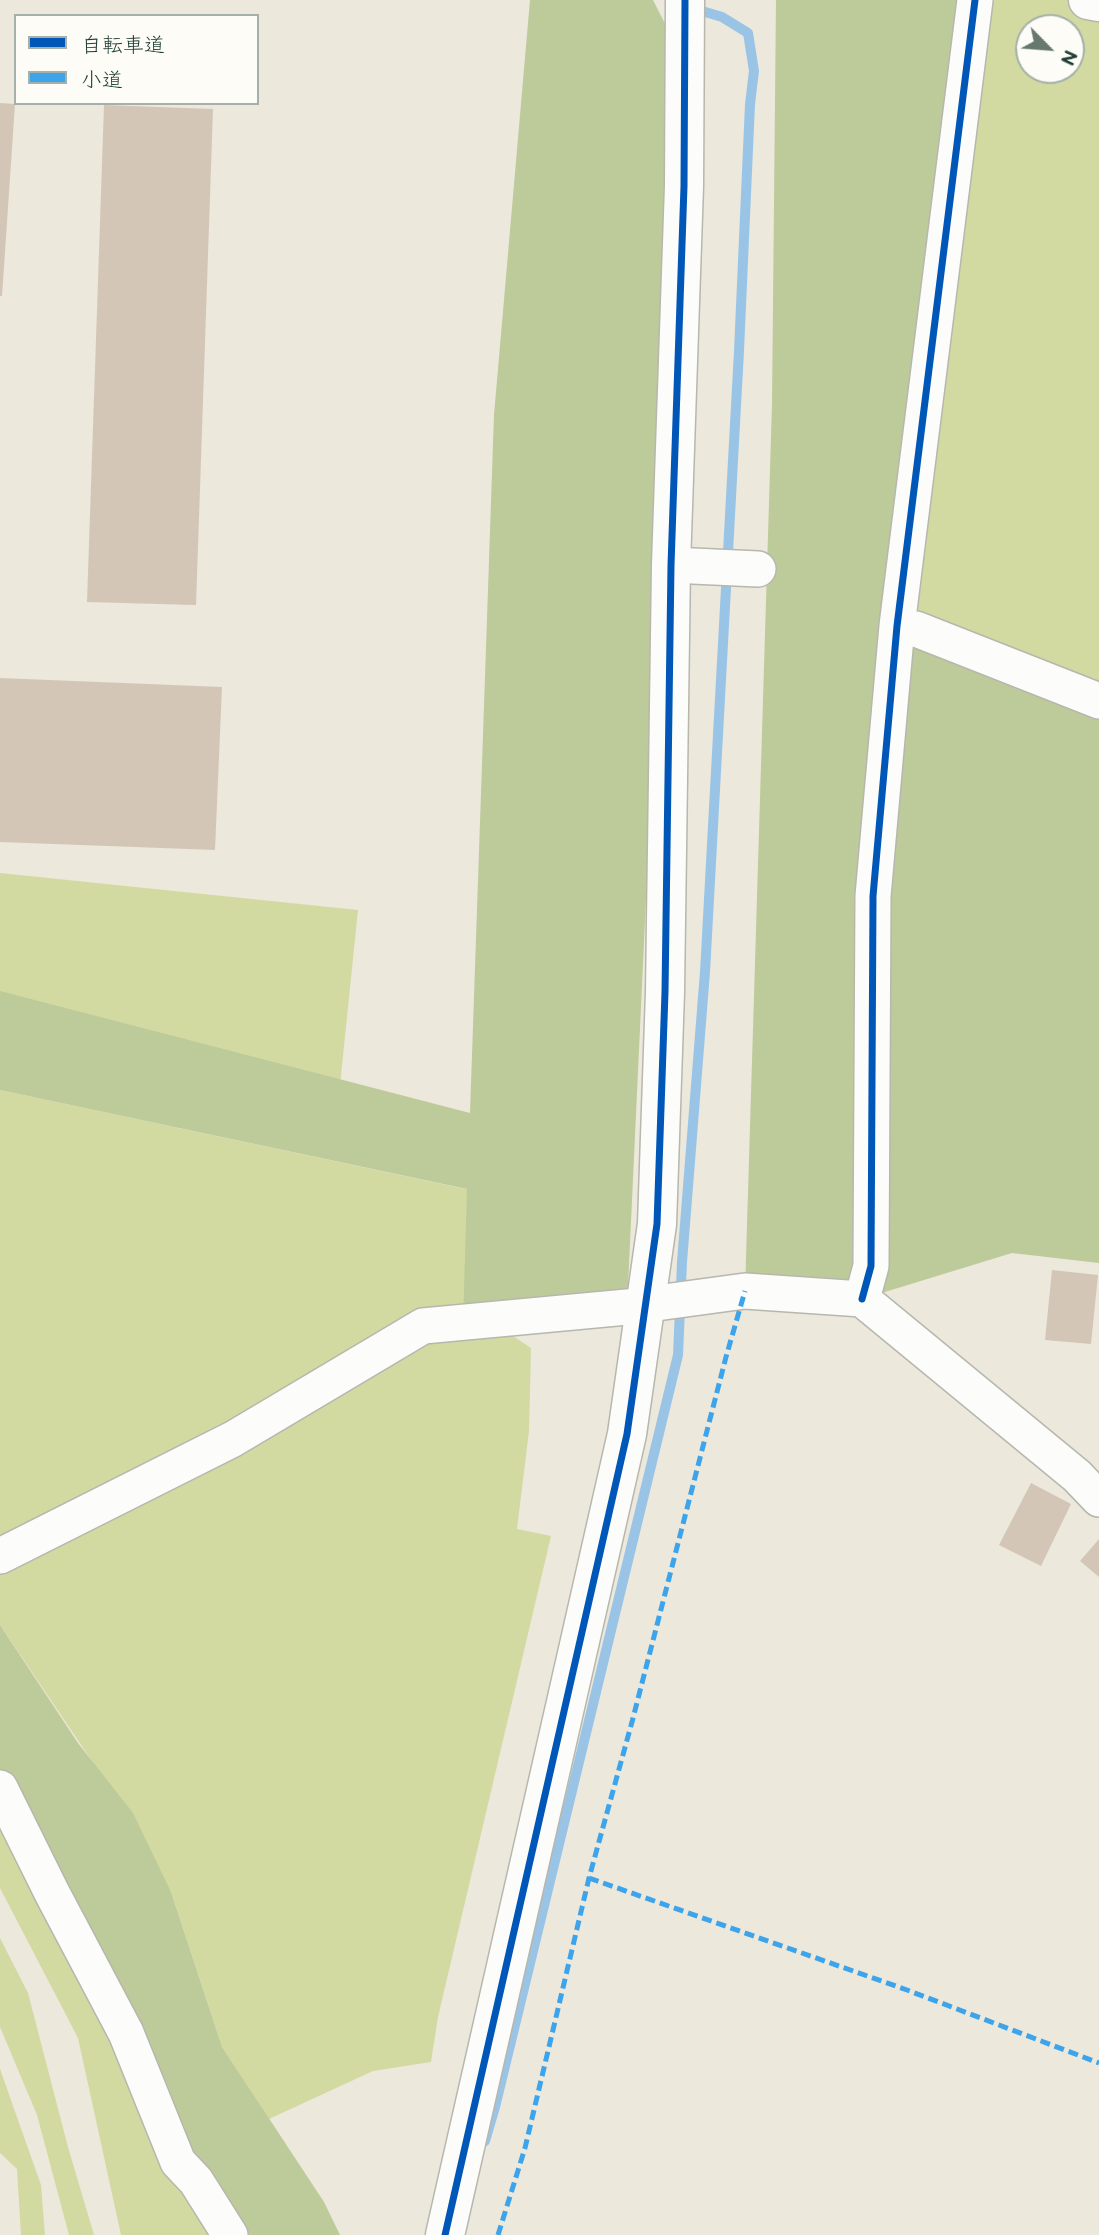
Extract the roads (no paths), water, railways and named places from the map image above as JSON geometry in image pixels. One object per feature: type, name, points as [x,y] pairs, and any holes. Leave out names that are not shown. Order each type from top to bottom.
[{"type":"street","points":[[445,2235],[627,1434],[657,1224],[665,992],[671,565],[684,186],[685,0]]},
{"type":"street","points":[[862,1299],[871,1266],[873,896],[897,626],[975,0]]},
{"type":"street","points":[[1088,0],[1099,2]]},
{"type":"street","points":[[671,565],[758,569]]},
{"type":"street","points":[[897,626],[916,629],[1099,701]]},
{"type":"street","points":[[0,1556],[233,1439],[423,1326],[645,1305],[745,1291],[862,1299],[1077,1476],[1099,1499]]},
{"type":"street","points":[[0,1788],[126,2033],[178,2162],[196,2181],[230,2235]]},
{"type":"waterway","points":[[485,2141],[678,1355],[682,1262],[705,972],[750,104],[754,71],[748,33],[722,17],[692,8]]}]
